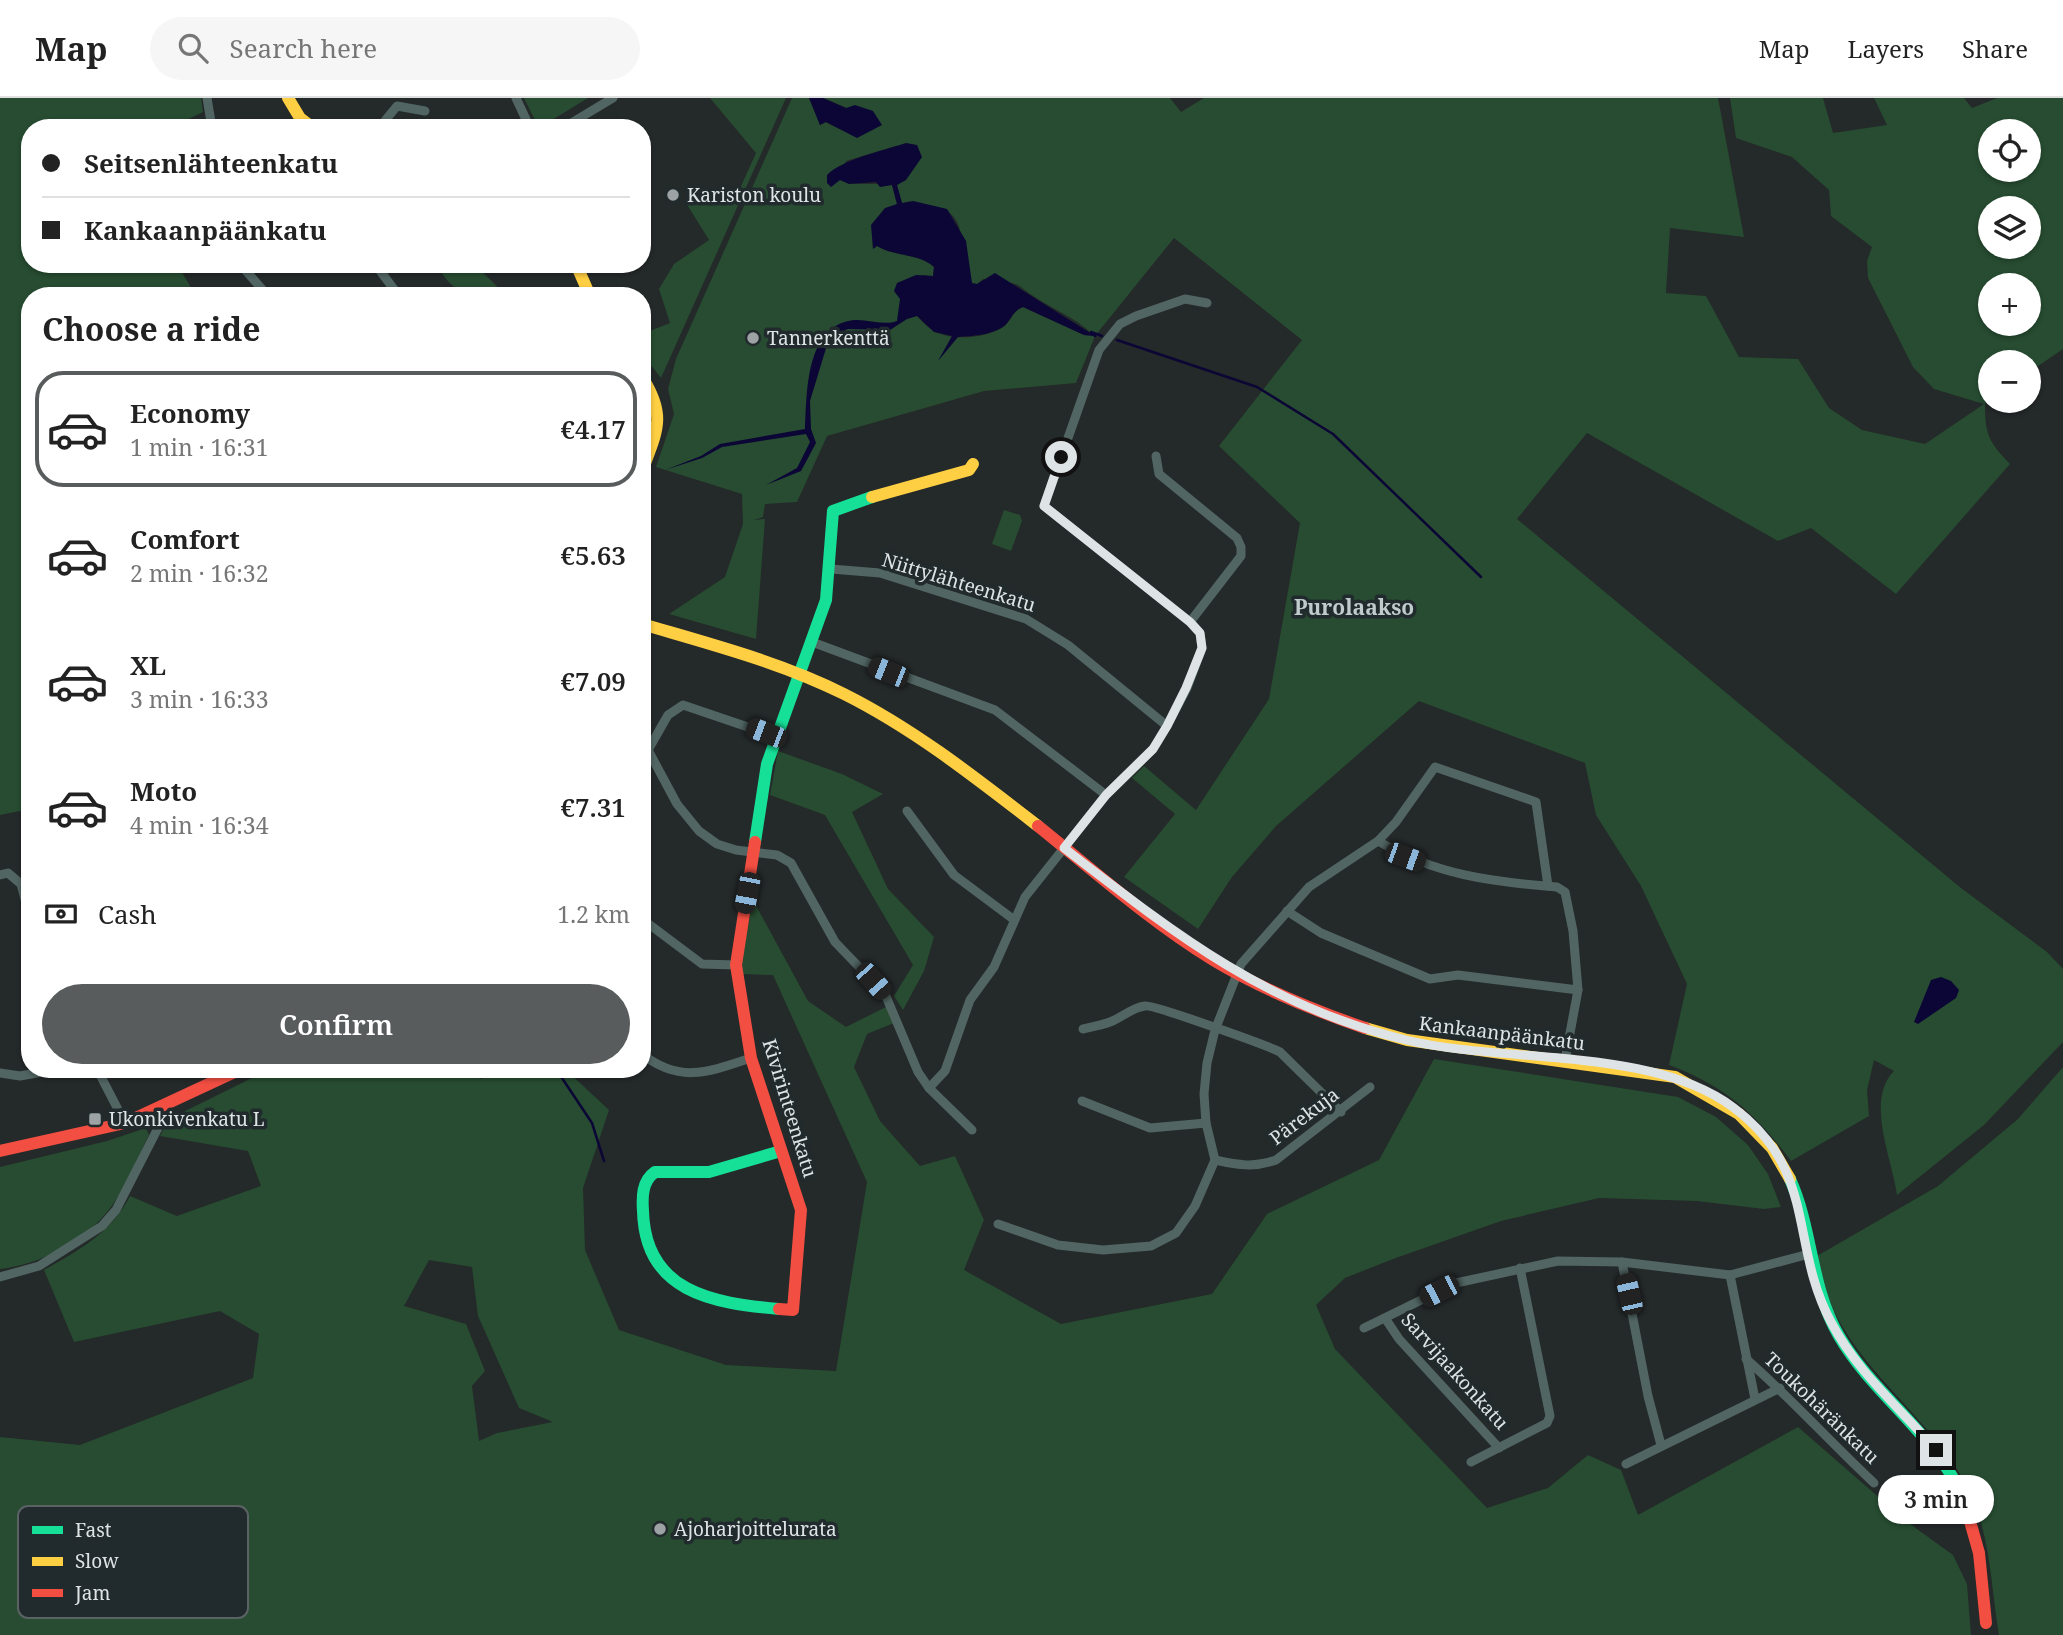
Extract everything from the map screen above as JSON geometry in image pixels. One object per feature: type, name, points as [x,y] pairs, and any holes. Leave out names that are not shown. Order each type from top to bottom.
[{"type":"street","points":[[207,98],[210,119]]},
{"type":"street","points":[[288,98],[301,119]]},
{"type":"street","points":[[516,98],[526,119]]},
{"type":"street","points":[[578,119],[612,98]]},
{"type":"street","points":[[386,119],[397,106],[425,111]]},
{"type":"street","points":[[248,273],[260,287]]},
{"type":"street","points":[[381,273],[392,287]]},
{"type":"street","points":[[929,1088],[945,1071],[970,1000],[994,967],[1025,897],[1106,795],[1153,749],[1186,688],[1202,648],[1200,633],[1190,622],[1044,506],[1099,350],[1120,324],[1136,316],[1185,299],[1207,303]]},
{"type":"street","points":[[651,391],[660,405],[661,418],[651,444]]},
{"type":"street","points":[[1156,456],[1159,474],[1237,538],[1241,547],[1241,556],[1190,622]]},
{"type":"street","name":"Kivirinteenkatu","points":[[781,1151],[719,1171],[697,1174],[659,1171],[651,1175],[645,1186],[643,1224],[651,1257],[659,1271],[670,1281],[730,1304],[793,1310],[800,1210],[781,1151],[751,1058],[736,965],[763,784],[775,736],[826,600],[831,569],[834,511],[861,500],[969,470],[973,464]]},
{"type":"street","name":"Niittylähteenkatu","points":[[831,569],[880,573],[1026,619],[1068,645],[1167,726]]},
{"type":"street","name":"Kankaanpäänkatu","points":[[651,627],[724,647],[800,673],[855,700],[950,757],[1188,943],[1237,974],[1325,1014],[1407,1040],[1675,1077],[1717,1096],[1735,1108],[1765,1138],[1785,1168],[1799,1202],[1821,1301],[1840,1338],[1865,1373],[1936,1450],[1964,1499],[1980,1549],[1987,1629]]},
{"type":"street","points":[[812,642],[995,710],[1106,795]]},
{"type":"street","points":[[651,745],[668,715],[683,705],[775,736]]},
{"type":"street","points":[[651,756],[677,804],[699,831],[717,844],[784,858],[797,871],[835,942],[885,994],[918,1072],[929,1088],[972,1130]]},
{"type":"street","points":[[998,1224],[1058,1245],[1103,1250],[1152,1246],[1176,1233],[1195,1206],[1215,1160],[1206,1123],[1204,1094],[1215,1030],[1241,964],[1309,887],[1378,842],[1396,822],[1429,771],[1441,767],[1536,802],[1548,886]]},
{"type":"street","points":[[907,811],[954,875],[1013,919]]},
{"type":"street","points":[[1378,842],[1405,857],[1436,869],[1493,882],[1548,886],[1565,892],[1569,899],[1578,990],[1565,1060]]},
{"type":"street","points":[[0,875],[8,873],[21,879]]},
{"type":"street","points":[[1287,911],[1321,933],[1430,979],[1458,975],[1578,990]]},
{"type":"street","points":[[651,926],[702,964],[736,965]]},
{"type":"street","points":[[1083,1030],[1110,1022],[1144,1006],[1157,1006],[1215,1030],[1268,1045],[1280,1052],[1341,1111]]},
{"type":"street","points":[[651,1061],[661,1068],[685,1074],[704,1072],[751,1058]]},
{"type":"street","points":[[0,1073],[21,1076]]},
{"type":"street","points":[[102,1078],[125,1123]]},
{"type":"street","points":[[0,1151],[125,1123],[222,1078]]},
{"type":"street","name":"Pärekuja","points":[[1215,1160],[1244,1167],[1260,1166],[1276,1160],[1370,1087]]},
{"type":"street","points":[[1082,1101],[1150,1128],[1206,1123]]},
{"type":"street","points":[[0,1277],[39,1266],[102,1226],[116,1210],[158,1128],[157,1108]]},
{"type":"street","points":[[1364,1328],[1456,1283],[1558,1261],[1622,1262],[1730,1275],[1809,1254]]},
{"type":"street","points":[[1622,1262],[1648,1396],[1661,1445]]},
{"type":"street","points":[[1471,1462],[1547,1423],[1550,1416],[1520,1268]]},
{"type":"street","name":"Toukohäränkatu","points":[[1730,1275],[1755,1399]]},
{"type":"street","name":"Sarvijaakonkatu","points":[[1385,1318],[1399,1339],[1499,1448]]},
{"type":"street","name":"Toukohäränkatu","points":[[1746,1359],[1780,1388],[1825,1437],[1874,1483]]},
{"type":"street","points":[[1626,1464],[1780,1388]]},
{"type":"green space","points":[[0,98],[201,98],[203,112],[189,119],[21,119],[21,273],[182,273],[191,287],[21,287],[21,811],[0,815]]},
{"type":"green space","points":[[524,98],[588,98],[554,119],[534,119]]},
{"type":"green space","points":[[710,98],[786,98],[661,378],[651,365],[651,330],[670,323],[659,289],[674,264],[709,240],[686,203],[720,187],[732,206],[756,153]]},
{"type":"green space","points":[[792,98],[809,98],[820,125],[825,122],[857,137],[873,111],[847,108],[823,98],[1170,98],[1181,112],[1204,98],[1718,98],[1744,237],[1670,228],[1666,293],[1706,296],[1739,357],[1798,359],[1829,408],[1862,430],[1925,444],[1978,408],[1978,413],[1985,413],[1987,431],[1993,444],[2010,464],[1896,594],[1811,528],[1778,541],[1587,433],[1517,519],[1961,888],[2047,952],[2063,969],[2063,1042],[1984,1125],[1897,1195],[1881,1113],[1886,1083],[1894,1071],[1874,1060],[1867,1090],[1869,1116],[1791,1161],[1765,1129],[1737,1103],[1707,1082],[1669,1065],[1687,984],[1641,886],[1596,815],[1585,763],[1419,701],[1276,826],[1232,877],[1198,929],[1124,877],[1175,814],[1132,778],[1144,766],[1196,810],[1269,699],[1300,523],[1219,446],[1302,340],[1174,238],[1095,336],[1076,383],[984,391],[827,436],[797,502],[765,504],[763,517],[754,520],[765,519],[756,639],[669,614],[725,577],[743,524],[742,494],[656,467],[674,414],[668,389],[676,359]],"holes":[[[896,146],[897,185],[902,204],[926,205],[952,215],[958,224],[972,284],[983,279],[1018,285],[1094,336],[1084,335],[1023,307],[1007,324],[997,330],[969,337],[941,334],[917,316],[911,317],[900,299],[922,275],[933,276],[934,267],[921,259],[877,246],[874,248],[873,234],[897,204],[892,185],[840,180],[846,161]]]},
{"type":"green space","points":[[1730,98],[1823,98],[1833,133],[1887,125],[1874,98],[1964,98],[1972,108],[1997,98],[2063,98],[2063,349],[2041,364],[2041,350],[1978,350],[1978,402],[1934,389],[1913,367],[1868,278],[1867,261],[1872,247],[1831,216],[1829,190],[1792,157],[1736,138]]},
{"type":"green space","points":[[442,273],[483,273],[498,287],[454,287]]},
{"type":"green space","points":[[1004,510],[1020,515],[1022,521],[1011,551],[992,544]]},
{"type":"green space","points":[[778,751],[842,774],[883,794],[852,812],[888,889],[934,937],[924,971],[903,1010],[894,996],[913,965],[825,815],[770,795]]},
{"type":"green space","points":[[753,900],[808,1001],[846,1027],[886,1007],[894,1023],[867,1034],[854,1067],[880,1121],[920,1166],[955,1156],[984,1220],[964,1270],[1061,1324],[1212,1294],[1267,1214],[1379,1160],[1434,1059],[1678,1097],[1716,1117],[1748,1145],[1768,1174],[1781,1207],[1764,1209],[1697,1201],[1599,1198],[1501,1221],[1345,1278],[1316,1305],[1335,1349],[1487,1508],[1548,1488],[1588,1455],[1621,1470],[1638,1515],[1798,1427],[1906,1521],[1953,1555],[1967,1584],[1971,1635],[0,1635],[0,1437],[80,1445],[253,1378],[259,1334],[220,1311],[74,1342],[44,1270],[81,1248],[104,1230],[123,1209],[130,1196],[177,1216],[261,1186],[248,1151],[160,1136],[169,1119],[252,1078],[575,1078],[609,1110],[583,1188],[585,1250],[619,1330],[726,1365],[836,1371],[867,1182],[773,975],[742,974],[741,964]],"holes":[[[429,1260],[472,1267],[478,1316],[519,1408],[553,1422],[497,1433],[479,1441],[472,1386],[485,1371],[466,1324],[404,1306]]]},
{"type":"green space","points":[[2063,1067],[2063,1635],[1999,1635],[1985,1537],[1973,1499],[1950,1459],[1934,1438],[1882,1380],[1850,1339],[1830,1302],[1817,1256],[1938,1186],[2018,1119]]},
{"type":"green space","points":[[146,1128],[149,1135],[132,1172],[117,1199],[101,1219],[61,1249],[31,1262],[0,1269],[0,1167],[107,1141]]},
{"type":"shaded area","points":[[809,98],[823,98],[846,108],[855,105],[873,111],[882,125],[857,138],[826,122],[820,125]]},
{"type":"shaded area","points":[[906,143],[917,145],[922,157],[906,180],[897,185],[902,203],[913,201],[947,209],[966,241],[972,283],[977,284],[995,273],[1095,336],[1084,335],[1023,307],[998,330],[958,337],[938,361],[952,336],[934,332],[917,316],[890,330],[848,329],[837,334],[827,345],[810,401],[811,429],[816,443],[801,471],[766,485],[797,468],[810,442],[806,434],[722,447],[702,458],[665,470],[701,456],[720,444],[805,429],[808,380],[817,347],[826,334],[838,325],[854,320],[887,323],[897,321],[900,299],[894,291],[897,283],[916,275],[933,276],[934,267],[921,259],[877,246],[873,249],[871,225],[885,208],[897,204],[892,185],[880,187],[876,182],[849,184],[840,180],[831,187],[827,183],[827,175],[843,164]]},
{"type":"shaded area","points":[[1941,977],[1951,981],[1959,990],[1956,998],[1918,1024],[1914,1022],[1931,980]]},
{"type":"waterway","points":[[1095,336],[1091,332],[1102,336]]},
{"type":"waterway","points":[[1117,340],[1257,387],[1333,434],[1481,577]]},
{"type":"waterway","points":[[562,1078],[592,1123],[604,1161]]},
{"type":"traffic: fast","points":[[755,842],[767,764],[826,600],[833,511],[872,497]]},
{"type":"traffic: fast","points":[[779,1309],[730,1303],[707,1297],[669,1276],[656,1260],[647,1238],[643,1200],[645,1185],[655,1172],[709,1172],[781,1151]]},
{"type":"traffic: fast","points":[[1790,1179],[1798,1198],[1822,1298],[1839,1336],[1853,1358],[1938,1455],[1964,1500]]},
{"type":"traffic: slow","points":[[288,98],[301,119]]},
{"type":"traffic: slow","points":[[580,273],[586,287]]},
{"type":"traffic: slow","points":[[651,393],[657,413],[651,448]]},
{"type":"traffic: slow","points":[[872,497],[969,470],[973,464]]},
{"type":"traffic: slow","points":[[651,627],[770,663],[844,694],[920,738],[1038,826]]},
{"type":"traffic: slow","points":[[1365,1028],[1407,1040],[1675,1077],[1739,1114],[1772,1148],[1790,1179]]},
{"type":"traffic: jam","points":[[1038,826],[1145,913],[1213,960],[1288,998],[1365,1028]]},
{"type":"traffic: jam","points":[[755,842],[736,965],[751,1058],[801,1210],[793,1310],[779,1309]]},
{"type":"traffic: jam","points":[[0,1151],[125,1123],[222,1078]]},
{"type":"traffic: jam","points":[[1964,1500],[1979,1553],[1986,1623]]},
{"type":"place","name":"Kariston koulu","points":[[673,195]]},
{"type":"place","name":"Tannerkenttä","points":[[753,338]]},
{"type":"place","name":"Ukonkivenkatu L","points":[[95,1119]]},
{"type":"place","name":"Ajoharjoittelurata","points":[[660,1529]]},
{"type":"district","name":"Purolaakso","points":[[1354,608]]},
{"type":"route","points":[[1061,457],[1044,506],[1190,622],[1200,633],[1202,648],[1186,688],[1153,749],[1106,795],[1064,848],[1188,943],[1213,960],[1286,999],[1364,1028],[1407,1040],[1443,1047],[1619,1067],[1675,1077],[1717,1096],[1735,1108],[1765,1138],[1793,1185],[1799,1202],[1815,1284],[1830,1321],[1865,1373],[1936,1450]]}]
